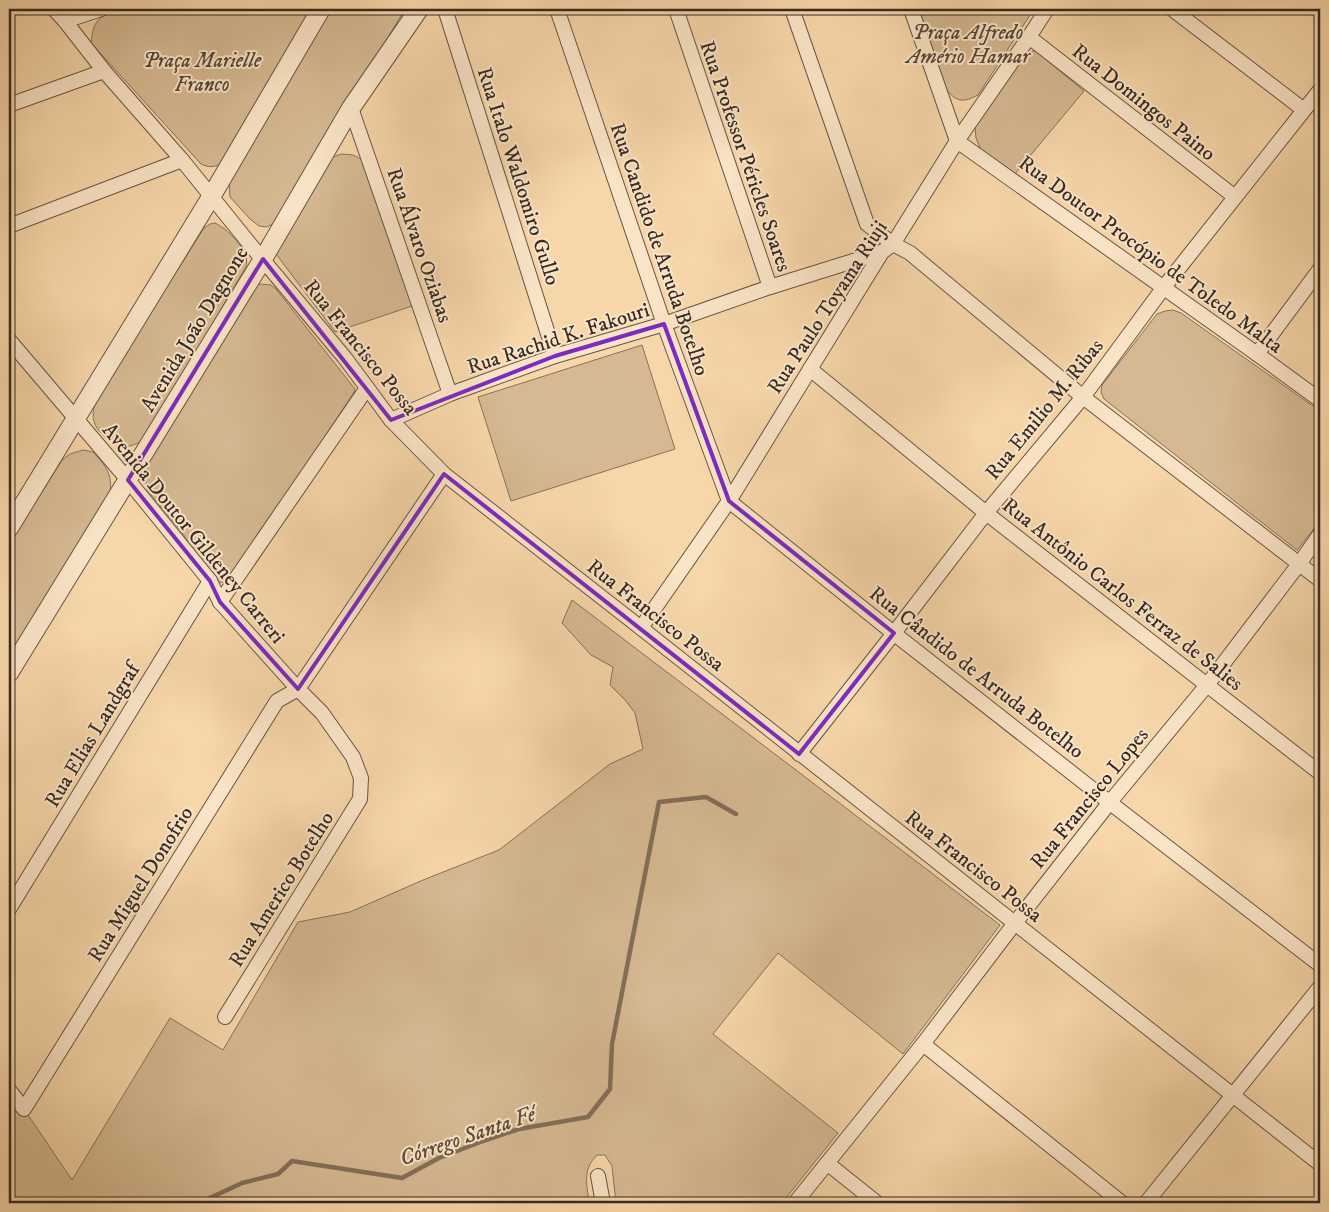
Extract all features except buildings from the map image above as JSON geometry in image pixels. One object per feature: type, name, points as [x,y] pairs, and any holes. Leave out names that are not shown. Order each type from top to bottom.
[{"type":"street","name":"Rua Francisco Possa","points":[[54,9],[104,71],[182,160],[345,358],[391,420],[444,474],[1320,1164]]},
{"type":"street","points":[[65,21],[101,9]]},
{"type":"street","points":[[9,528],[211,197],[321,9]]},
{"type":"street","name":"Avenida João Dagnone","points":[[9,673],[263,259],[351,108],[419,9]]},
{"type":"street","name":"Rua Italo Waldomiro Gullo","points":[[445,9],[555,356]]},
{"type":"street","name":"Rua Candido de Arruda Botelho","points":[[557,9],[664,324],[728,501]]},
{"type":"street","name":"Rua Professor Péricles Soares","points":[[676,9],[770,287]]},
{"type":"street","points":[[792,9],[867,224],[887,248],[910,253],[1084,396],[1320,580]]},
{"type":"street","points":[[911,9],[957,140]]},
{"type":"street","name":"Rua Paulo Toyama Riuji","points":[[641,628],[728,501],[957,140],[1047,9]]},
{"type":"street","points":[[1172,9],[1304,110]]},
{"type":"street","name":"Rua Domingos Paino","points":[[1029,37],[1235,197]]},
{"type":"street","points":[[9,105],[104,71]]},
{"type":"street","name":"Rua Emilio M. Ribas","points":[[799,754],[986,513],[1084,396],[1164,287],[1320,90]]},
{"type":"street","name":"Rua Álvaro Oziabas","points":[[351,108],[450,394]]},
{"type":"street","name":"Rua Doutor Procópio de Toledo Malta","points":[[957,140],[1320,400]]},
{"type":"street","points":[[9,226],[182,160]]},
{"type":"street","name":"Rua Rachid K. Fakouri","points":[[391,420],[450,394],[555,356],[664,324],[887,248]]},
{"type":"street","points":[[1257,354],[1320,269]]},
{"type":"street","name":"Avenida Doutor Gildeney Carreri","points":[[9,340],[128,480],[210,581],[220,602],[322,713],[353,757],[361,778]]},
{"type":"street","name":"Rua Antônio Carlos Ferraz de Salies","points":[[810,369],[986,513],[1320,773]]},
{"type":"street","points":[[220,602],[367,388]]},
{"type":"street","points":[[298,689],[444,474]]},
{"type":"street","name":"Rua Cândido de Arruda Botelho","points":[[728,501],[1320,965]]},
{"type":"street","name":"Rua Francisco Lopes","points":[[795,1203],[923,1044],[1014,922],[1207,685],[1320,534]]},
{"type":"street","name":"Rua Elias Landgraf","points":[[9,909],[210,581]]},
{"type":"street","name":"Rua Miguel Donofrio","points":[[9,1090],[24,1109],[277,701],[298,689]]},
{"type":"street","name":"Rua Americo Botelho","points":[[225,1017],[360,799],[361,778]]},
{"type":"street","points":[[1146,1203],[1320,988]]},
{"type":"street","points":[[923,1044],[1122,1203]]},
{"type":"street","points":[[826,1163],[877,1203]]},
{"type":"street","points":[[598,1176],[603,1203]]},
{"type":"highlighted area","points":[[263,259],[391,420],[555,356],[664,324],[729,501],[894,633],[799,754],[444,474],[298,689],[220,602],[210,581],[128,480]]},
{"type":"green space","name":"Praça Marielle Franco","points":[[124,9],[308,9],[305,20],[223,163],[207,166],[201,164],[91,43],[94,27],[100,18]]},
{"type":"green space","points":[[330,9],[405,9],[278,221],[267,227],[259,226],[230,197],[229,180]]},
{"type":"green space","name":"Praça Alfredo Amério Hamar","points":[[919,9],[1034,9],[978,95],[960,100],[953,97],[946,89]]},
{"type":"green space","points":[[1034,51],[1084,91],[1015,174],[981,150],[976,138],[975,127],[1024,53]]},
{"type":"green space","points":[[341,154],[353,155],[363,160],[415,305],[335,332],[276,254],[328,161]]},
{"type":"green space","points":[[215,223],[227,231],[242,247],[247,261],[246,267],[145,438],[135,445],[119,446],[109,440],[96,427],[93,411],[97,397],[204,228]]},
{"type":"green space","points":[[260,284],[271,285],[276,289],[355,389],[230,579],[218,582],[213,581],[183,534],[147,490],[144,470],[252,291]]},
{"type":"green space","points":[[1173,310],[1181,313],[1320,411],[1320,521],[1297,550],[1104,399],[1101,392],[1102,385],[1157,314]]},
{"type":"green space","points":[[642,345],[675,449],[511,501],[478,397]]},
{"type":"green space","points":[[83,450],[93,452],[107,470],[111,486],[110,493],[9,663],[9,545],[62,460],[70,454]]},
{"type":"green space","points":[[572,600],[1000,925],[903,1054],[778,953],[713,1034],[838,1133],[782,1203],[616,1203],[612,1166],[605,1155],[597,1155],[587,1172],[589,1203],[9,1203],[9,1090],[72,1180],[170,1018],[223,1050],[298,922],[350,912],[499,850],[610,764],[643,749],[635,713],[610,685],[613,667],[591,655],[562,623]]},
{"type":"waterway","name":"Córrego Santa Fé","points":[[199,1203],[242,1183],[278,1174],[292,1161],[402,1178],[439,1158],[519,1129],[588,1117],[610,1089],[612,1044],[659,802],[706,797],[736,814]]}]
